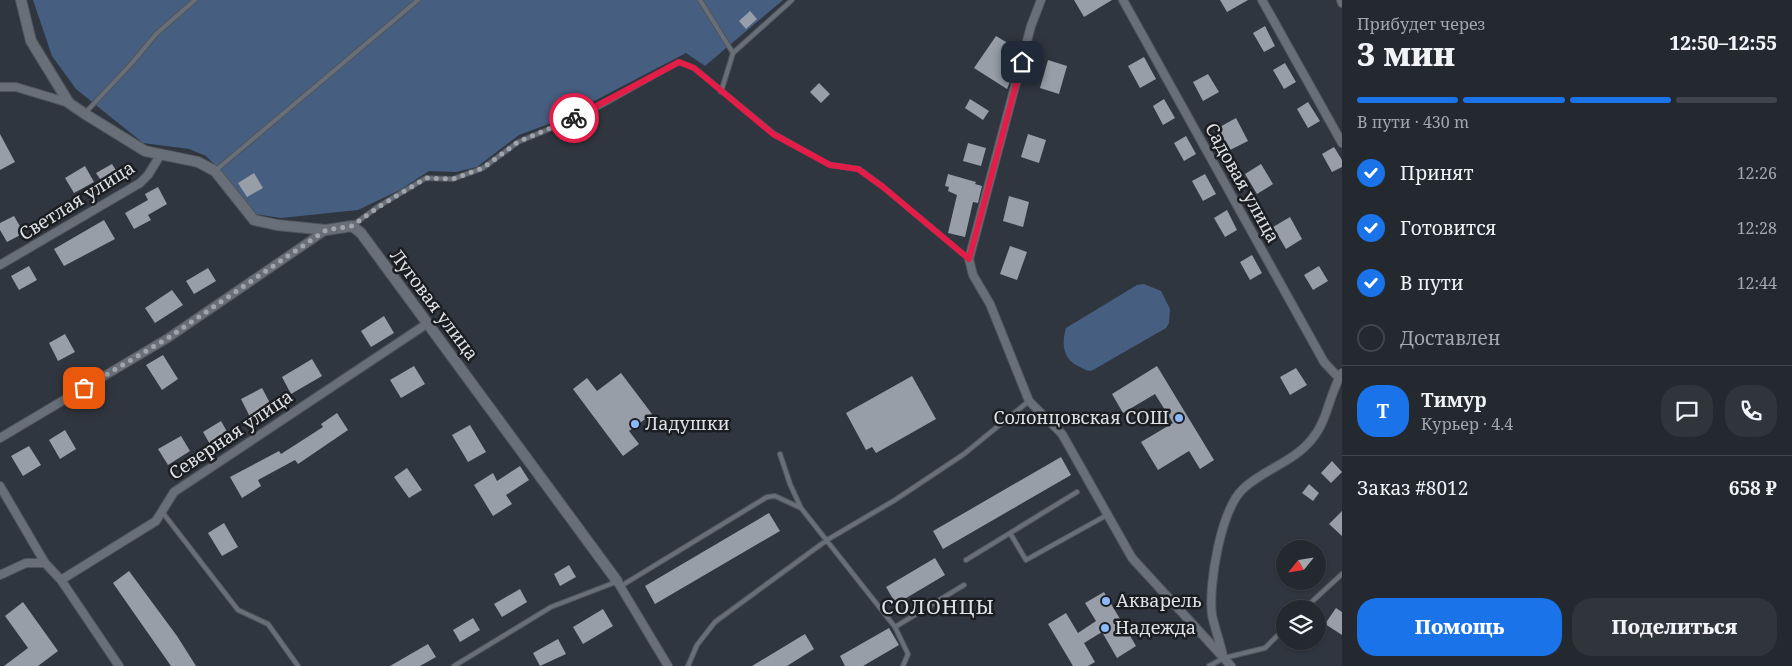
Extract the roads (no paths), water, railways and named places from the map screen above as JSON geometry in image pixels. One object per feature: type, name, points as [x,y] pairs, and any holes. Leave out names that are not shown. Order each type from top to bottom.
[{"type":"street","points":[[21,0],[31,41],[69,103]]},
{"type":"street","points":[[1041,0],[1031,26],[969,259],[973,276],[990,304],[1029,401],[1062,434],[1078,458],[1132,558],[1231,666]]},
{"type":"street","name":"Садовая улица","points":[[1123,0],[1324,362],[1340,376]]},
{"type":"street","points":[[1262,0],[1342,143]]},
{"type":"street","points":[[0,87],[16,86],[69,103],[130,144],[145,151],[198,162],[214,170],[254,220],[276,225],[326,230],[352,226]]},
{"type":"street","name":"Светлая улица","points":[[0,265],[140,183],[148,175],[161,154]]},
{"type":"street","name":"Луговая улица","points":[[352,226],[361,233],[619,584]]},
{"type":"street","points":[[0,438],[168,338],[326,230]]},
{"type":"street","name":"Северная улица","points":[[61,580],[156,521],[174,492],[428,323]]},
{"type":"street","points":[[1224,658],[1212,614],[1212,591],[1220,540],[1228,512],[1242,489],[1302,450],[1312,440],[1320,429],[1340,376]]},
{"type":"street","points":[[0,486],[44,563],[61,580],[119,666]]},
{"type":"street","points":[[0,574],[26,563],[44,563]]},
{"type":"street","points":[[619,584],[668,666]]},
{"type":"lane","points":[[85,114],[132,64],[156,34],[195,0]]},
{"type":"lane","points":[[214,170],[418,0]]},
{"type":"lane","points":[[700,0],[733,54]]},
{"type":"lane","points":[[721,92],[733,54],[792,0]]},
{"type":"lane","points":[[352,226],[380,206],[426,178],[453,179],[483,168],[518,142],[588,113],[679,62],[694,68],[773,134],[830,165],[858,169],[883,187],[969,259]]},
{"type":"lane","points":[[688,666],[697,645],[715,622],[827,540],[895,500],[964,454],[1029,401]]},
{"type":"lane","points":[[780,454],[790,484],[801,508],[895,627],[908,654],[903,666]]},
{"type":"lane","points":[[966,560],[1078,492]]},
{"type":"lane","points":[[454,666],[551,607],[619,584],[767,496],[775,496],[801,508]]},
{"type":"lane","points":[[163,512],[238,610],[268,624],[298,666]]},
{"type":"lane","points":[[1010,533],[1026,560],[1108,514]]},
{"type":"lane","points":[[1314,600],[1342,574]]},
{"type":"lane","points":[[895,627],[964,585]]},
{"type":"lane","points":[[1209,666],[1224,658],[1265,648],[1276,637]]},
{"type":"place","name":"Солонцовская СОШ","points":[[1179,418]]},
{"type":"place","name":"Ладушки","points":[[635,424]]},
{"type":"place","name":"Акварель","points":[[1106,601]]},
{"type":"place","name":"Надежда","points":[[1105,628]]},
{"type":"district","name":"СОЛОНЦЫ","points":[[938,607]]}]
